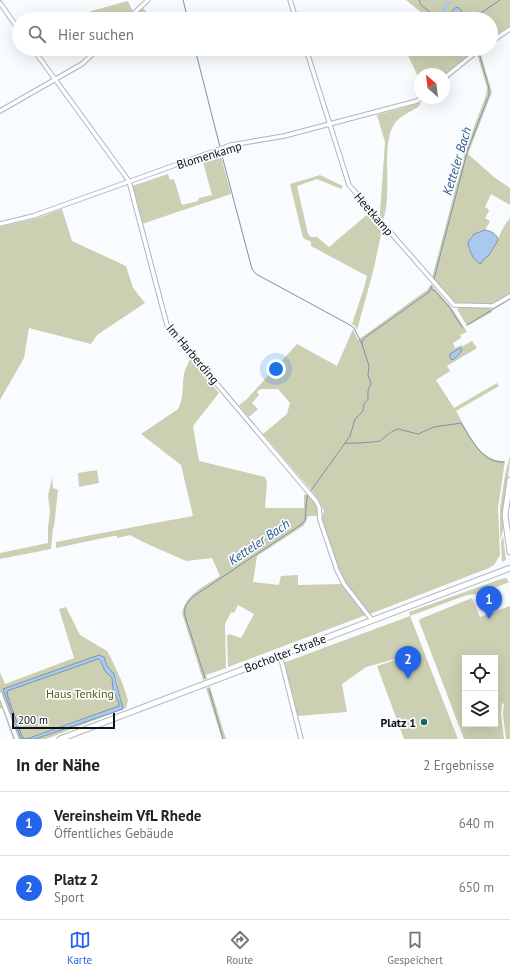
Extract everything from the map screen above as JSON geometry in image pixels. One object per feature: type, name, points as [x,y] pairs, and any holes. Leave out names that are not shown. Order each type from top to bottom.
[{"type":"main road","points":[[510,480],[505,515],[510,552]]},
{"type":"main road","name":"Bocholter Straße","points":[[60,739],[510,568]]},
{"type":"street","points":[[135,12],[148,0]]},
{"type":"street","points":[[290,0],[294,12]]},
{"type":"street","points":[[0,3],[12,20]]},
{"type":"street","points":[[498,37],[510,29]]},
{"type":"street","name":"Im Harberding","points":[[38,56],[129,181],[167,325],[311,495],[319,507],[320,520],[337,570],[344,584],[372,620]]},
{"type":"street","points":[[0,111],[82,64],[91,56]]},
{"type":"street","name":"Heetkamp","points":[[308,56],[349,185],[454,305],[493,306],[510,296]]},
{"type":"street","points":[[450,73],[470,56]]},
{"type":"street","name":"Blomenkamp","points":[[0,224],[33,216],[231,145],[284,136],[414,102]]},
{"type":"street","points":[[280,655],[301,739]]},
{"type":"street","points":[[0,694],[17,739]]},
{"type":"green space","points":[[406,0],[510,0],[510,26],[498,34],[498,12],[421,12]]},
{"type":"green space","points":[[128,1],[133,12],[90,12]]},
{"type":"green space","points":[[142,8],[146,12],[138,12]]},
{"type":"green space","points":[[408,56],[467,56],[450,70],[450,68],[414,68]]},
{"type":"green space","points":[[478,56],[481,56],[492,92],[468,154],[494,177],[510,188],[510,205],[491,194],[485,207],[489,211],[485,218],[490,221],[485,230],[478,232],[470,238],[469,247],[477,262],[484,259],[493,249],[502,230],[510,218],[510,294],[492,304],[457,303],[454,302],[432,278],[466,148],[486,95],[487,88]]},
{"type":"green space","points":[[420,104],[418,107],[402,116],[395,123],[391,132],[387,156],[386,209],[383,220],[380,218],[380,213],[385,142],[377,115]]},
{"type":"green space","points":[[220,153],[231,194],[142,224],[132,186],[168,174],[170,180],[174,179],[182,205],[198,201],[199,198],[212,195],[202,159]]},
{"type":"green space","points":[[320,175],[343,186],[341,189],[317,179],[297,186],[308,234],[311,237],[317,237],[329,247],[369,213],[382,230],[373,272],[357,330],[352,324],[367,276],[311,246],[311,242],[303,238],[290,184]]},
{"type":"green space","points":[[62,209],[72,241],[126,266],[133,288],[145,303],[97,335],[91,344],[29,328],[24,358],[0,400],[0,227],[34,219]]},
{"type":"green space","points":[[431,284],[451,307],[467,332],[460,335],[461,338],[453,343],[455,348],[472,341],[477,348],[447,366],[450,371],[436,380],[454,408],[497,383],[499,386],[456,411],[469,435],[481,451],[496,460],[505,461],[498,508],[500,555],[494,565],[489,568],[370,614],[346,584],[340,573],[324,529],[322,516],[324,511],[320,503],[312,491],[263,434],[287,414],[290,403],[278,389],[261,389],[257,392],[259,395],[252,403],[258,409],[249,417],[239,405],[247,399],[297,344],[337,366],[353,329],[358,340],[427,290]]},
{"type":"green space","points":[[490,308],[492,312],[467,326],[457,309]]},
{"type":"green space","points":[[190,359],[219,393],[193,426],[199,461],[265,477],[267,482],[265,508],[304,508],[304,495],[307,493],[318,507],[318,516],[308,516],[303,526],[257,556],[253,582],[279,585],[281,576],[298,575],[298,585],[343,584],[366,615],[228,667],[227,636],[229,634],[241,638],[254,614],[238,605],[234,613],[231,612],[225,624],[226,668],[206,675],[207,679],[203,680],[182,613],[184,606],[197,591],[220,576],[212,558],[186,561],[130,535],[117,538],[117,536],[113,536],[56,548],[56,542],[193,516],[181,465],[141,434],[178,409],[182,396],[184,374]]},
{"type":"green space","points":[[510,455],[503,509],[503,531],[500,539],[500,508],[505,475]]},
{"type":"green space","points":[[97,470],[99,483],[79,487],[78,473]]},
{"type":"green space","points":[[52,477],[53,488],[58,490],[51,549],[0,559],[0,553],[48,543],[50,512],[48,496]]},
{"type":"green space","points":[[503,536],[506,560],[502,562],[501,542]]},
{"type":"green space","points":[[506,578],[509,582],[479,594],[467,595],[410,616],[409,612],[501,579]]},
{"type":"green space","points":[[472,598],[480,617],[510,606],[510,739],[506,739],[503,714],[504,704],[502,703],[501,714],[504,739],[464,739],[419,621],[420,619]]},
{"type":"green space","points":[[66,607],[80,635],[107,651],[122,682],[128,700],[126,708],[46,739],[35,739],[123,709],[116,678],[107,666],[104,657],[99,655],[3,689],[21,739],[13,739],[2,708],[0,709],[0,672],[5,684],[74,658],[59,609]]},
{"type":"green space","points":[[410,616],[458,739],[404,739],[377,666],[413,654],[366,667],[342,684],[347,712],[297,716],[283,663]]},
{"type":"green space","name":"Haus Tenking","points":[[98,659],[112,678],[113,690],[119,706],[24,739],[7,691]]},
{"type":"green space","points":[[210,687],[226,739],[222,739],[206,688]]},
{"type":"water","points":[[457,7],[462,12],[452,12]]},
{"type":"water","points":[[485,230],[493,233],[498,240],[489,255],[481,264],[478,263],[472,255],[468,242],[474,234]]},
{"type":"water","points":[[460,348],[462,349],[461,352],[452,360],[450,358],[450,354]]},
{"type":"water","points":[[99,655],[104,657],[107,666],[114,674],[123,709],[35,739],[24,739],[21,739],[3,689]],"holes":[[[98,659],[100,660],[105,671],[112,678],[113,690],[119,706],[29,738],[24,739],[7,691]]]},
{"type":"waterway","points":[[183,0],[186,12]]},
{"type":"waterway","name":"Ketteler Bach","points":[[419,0],[421,5],[430,12]]},
{"type":"waterway","points":[[482,12],[500,0]]},
{"type":"waterway","points":[[443,12],[448,3]]},
{"type":"waterway","points":[[197,56],[220,147]]},
{"type":"waterway","name":"Ketteler Bach","points":[[434,279],[468,149],[489,95],[489,88],[480,56]]},
{"type":"waterway","points":[[221,152],[252,269],[256,274],[350,325],[354,328],[362,344]]},
{"type":"waterway","name":"Ketteler Bach","points":[[310,492],[350,436],[355,419],[363,411],[364,404],[368,399],[368,391],[371,383],[368,375],[369,366],[362,344],[363,339],[429,292],[432,286]]},
{"type":"waterway","points":[[431,289],[435,291],[450,308],[462,327]]},
{"type":"waterway","points":[[467,325],[510,299]]},
{"type":"waterway","points":[[345,443],[380,441],[398,429],[418,434],[434,427],[461,423],[473,442],[483,454],[496,462],[504,462]]},
{"type":"waterway","name":"Ketteler Bach","points":[[205,678],[185,616],[186,604],[194,596],[302,524],[305,520],[308,495]]},
{"type":"waterway","name":"Ketteler Bach","points":[[209,689],[223,739]]},
{"type":"place","name":"Vereinsheim VfL Rhede","points":[[489,619]]},
{"type":"place","name":"Platz 2","points":[[408,679]]},
{"type":"place","name":"Platz 1","points":[[424,722]]}]
